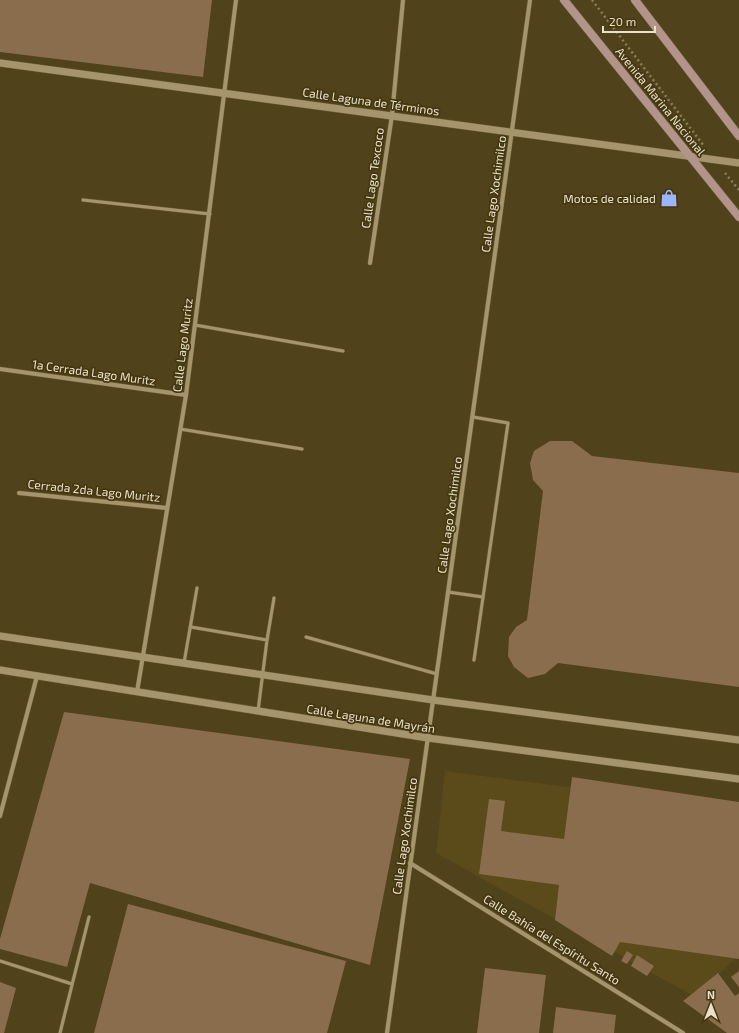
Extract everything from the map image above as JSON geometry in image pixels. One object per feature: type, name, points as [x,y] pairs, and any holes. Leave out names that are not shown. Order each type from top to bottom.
[{"type":"main road","name":"Avenida Marina Nacional","points":[[564,0],[739,217]]},
{"type":"main road","points":[[635,0],[739,136]]},
{"type":"street","name":"Calle Lago Muritz","points":[[137,692],[186,395],[236,0]]},
{"type":"street","name":"Calle Lago Texcoco","points":[[370,263],[392,115],[403,0]]},
{"type":"street","name":"Calle Lago Xochimilco","points":[[387,1033],[530,0]]},
{"type":"street","name":"Calle Laguna de Términos","points":[[0,63],[512,131],[739,164]]},
{"type":"street","name":"1a Cerrada Lago Muritz","points":[[0,369],[186,395]]},
{"type":"street","name":"Cerrada 2da Lago Muritz","points":[[19,493],[167,508]]},
{"type":"street","points":[[0,636],[433,700],[739,740]]},
{"type":"street","name":"Calle Laguna de Mayrán","points":[[0,670],[428,738],[739,779]]},
{"type":"street","points":[[0,816],[37,676]]},
{"type":"street","name":"Calle Bahía del Espíritu Santo","points":[[410,863],[683,1033]]},
{"type":"lane","points":[[83,200],[210,214]]},
{"type":"lane","points":[[195,325],[343,351]]},
{"type":"lane","points":[[473,417],[508,423],[474,660]]},
{"type":"lane","points":[[180,429],[302,449]]},
{"type":"lane","points":[[184,663],[197,588]]},
{"type":"lane","points":[[448,592],[483,597]]},
{"type":"lane","points":[[258,711],[274,598]]},
{"type":"lane","points":[[191,627],[267,640]]},
{"type":"lane","points":[[306,637],[437,674]]},
{"type":"lane","points":[[60,1033],[89,917]]},
{"type":"lane","points":[[0,960],[72,984]]},
{"type":"path","points":[[592,0],[739,190]]},
{"type":"shaded area","points":[[445,771],[739,809],[739,955],[695,997],[436,853]]},
{"type":"building","points":[[0,0],[212,0],[203,77],[0,52]]},
{"type":"building","points":[[550,441],[572,441],[592,456],[739,473],[739,687],[558,663],[545,674],[528,678],[514,667],[508,656],[509,637],[516,627],[527,620],[543,491],[533,480],[530,463],[534,451]]},
{"type":"building","points":[[64,712],[410,759],[370,965],[90,883],[67,967],[0,949],[0,939]]},
{"type":"building","points":[[572,777],[739,802],[739,959],[620,942],[612,956],[555,920],[559,885],[479,874],[489,799],[505,801],[501,831],[564,839]]},
{"type":"building","points":[[128,904],[346,961],[327,1033],[94,1033]]},
{"type":"building","points":[[627,951],[633,955],[627,964],[621,961]]},
{"type":"building","points":[[637,955],[654,966],[647,976],[631,966]]},
{"type":"building","points":[[485,968],[546,975],[539,1033],[477,1033]]},
{"type":"building","points":[[739,971],[739,987],[731,977]]},
{"type":"building","points":[[718,973],[735,996],[739,993],[739,1033],[727,1033],[683,1001]]},
{"type":"building","points":[[0,982],[16,988],[4,1033],[0,1033]]},
{"type":"building","points":[[556,1007],[616,1015],[614,1033],[553,1033]]},
{"type":"place","name":"Motos de calidad","points":[[669,198]]}]
